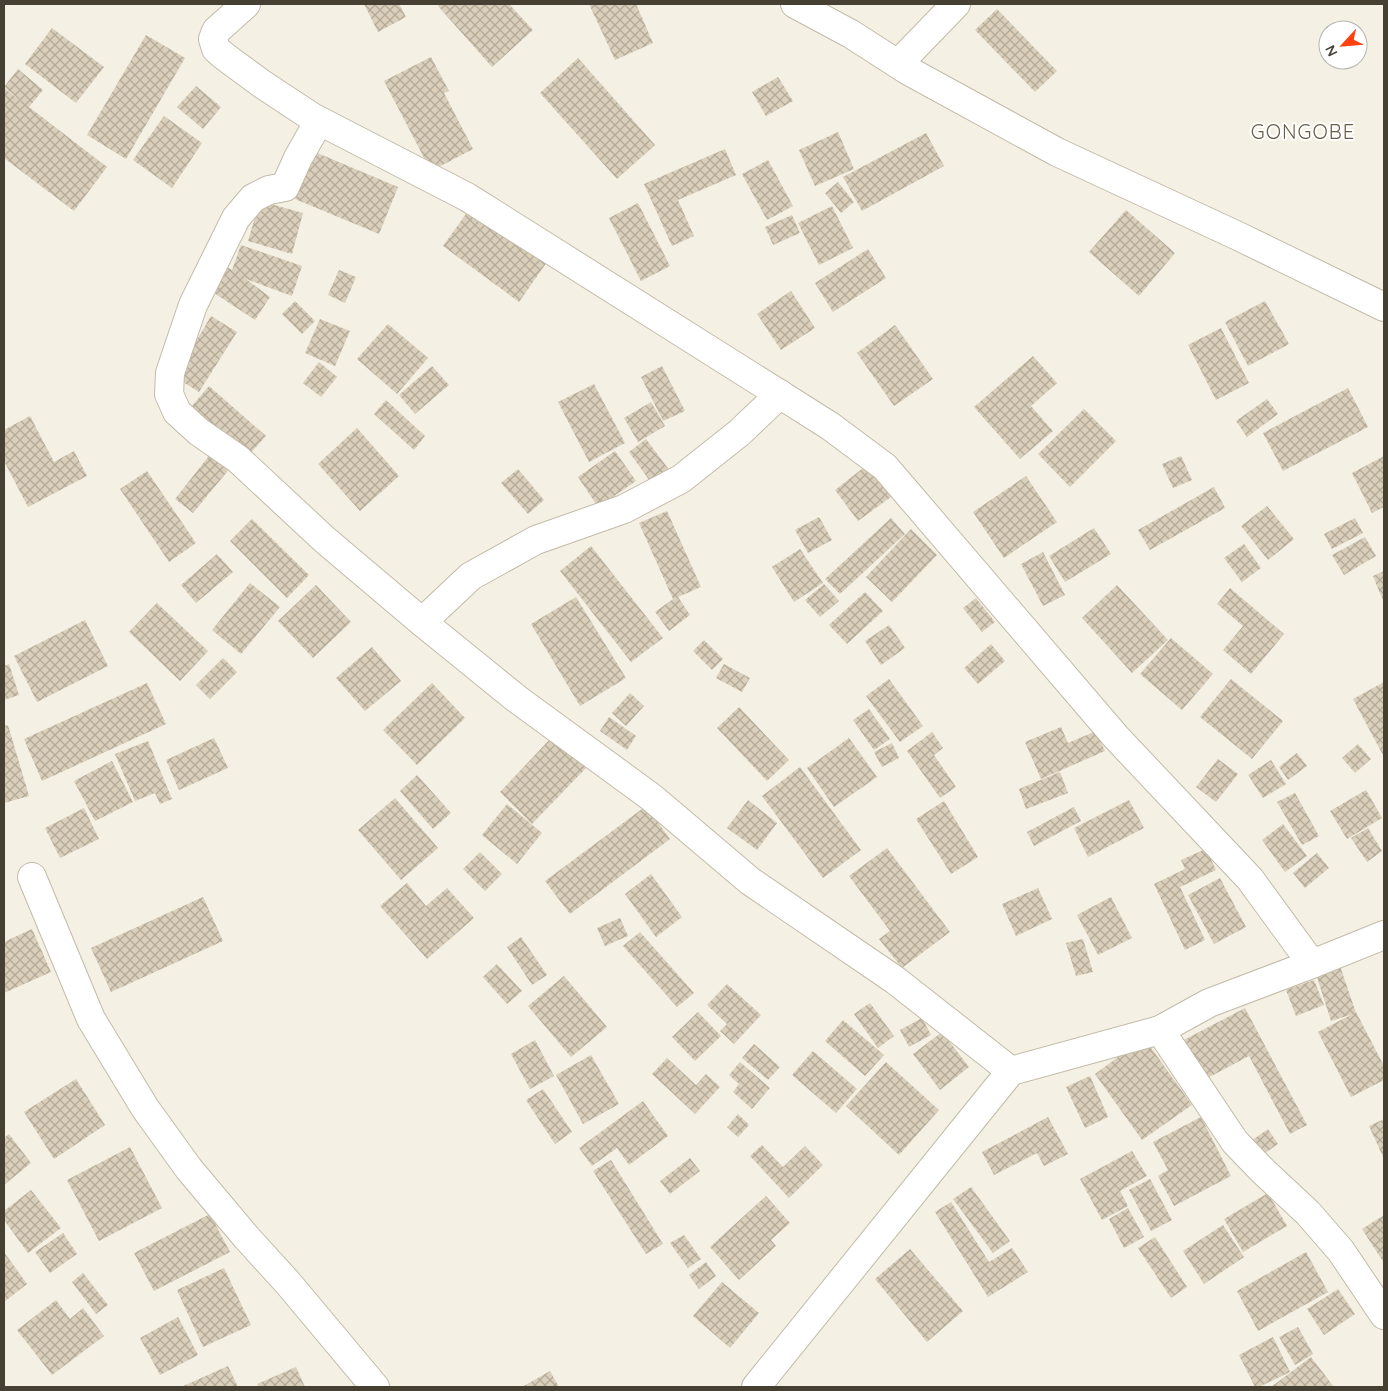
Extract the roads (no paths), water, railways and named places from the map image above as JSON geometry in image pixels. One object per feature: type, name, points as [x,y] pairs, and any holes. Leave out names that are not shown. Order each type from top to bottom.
[{"type":"street","points":[[246,4],[216,31],[213,39],[216,48],[224,56],[262,84],[319,120],[466,197],[830,426],[885,467],[1116,737],[1250,879],[1312,964]]},
{"type":"street","points":[[795,4],[851,34],[898,64],[1057,152],[1238,236],[1384,307]]},
{"type":"street","points":[[898,64],[956,4]]},
{"type":"street","points":[[319,120],[284,187],[269,190],[252,198],[236,218],[193,305],[170,373],[169,394],[177,412],[199,432],[238,459],[325,540],[517,700],[651,797],[750,881],[895,980],[1011,1071]]},
{"type":"street","points":[[422,622],[471,576],[487,567],[536,540],[624,509],[681,478],[739,433],[780,394]]},
{"type":"street","points":[[32,877],[91,1019],[145,1108],[189,1169],[375,1387]]},
{"type":"street","points":[[756,1387],[1011,1071],[1160,1030],[1208,1003],[1384,935]]},
{"type":"street","points":[[1160,1030],[1235,1142],[1308,1213],[1341,1251],[1384,1316]]},
{"type":"district","name":"GONGOBE","points":[[1303,132]]}]
